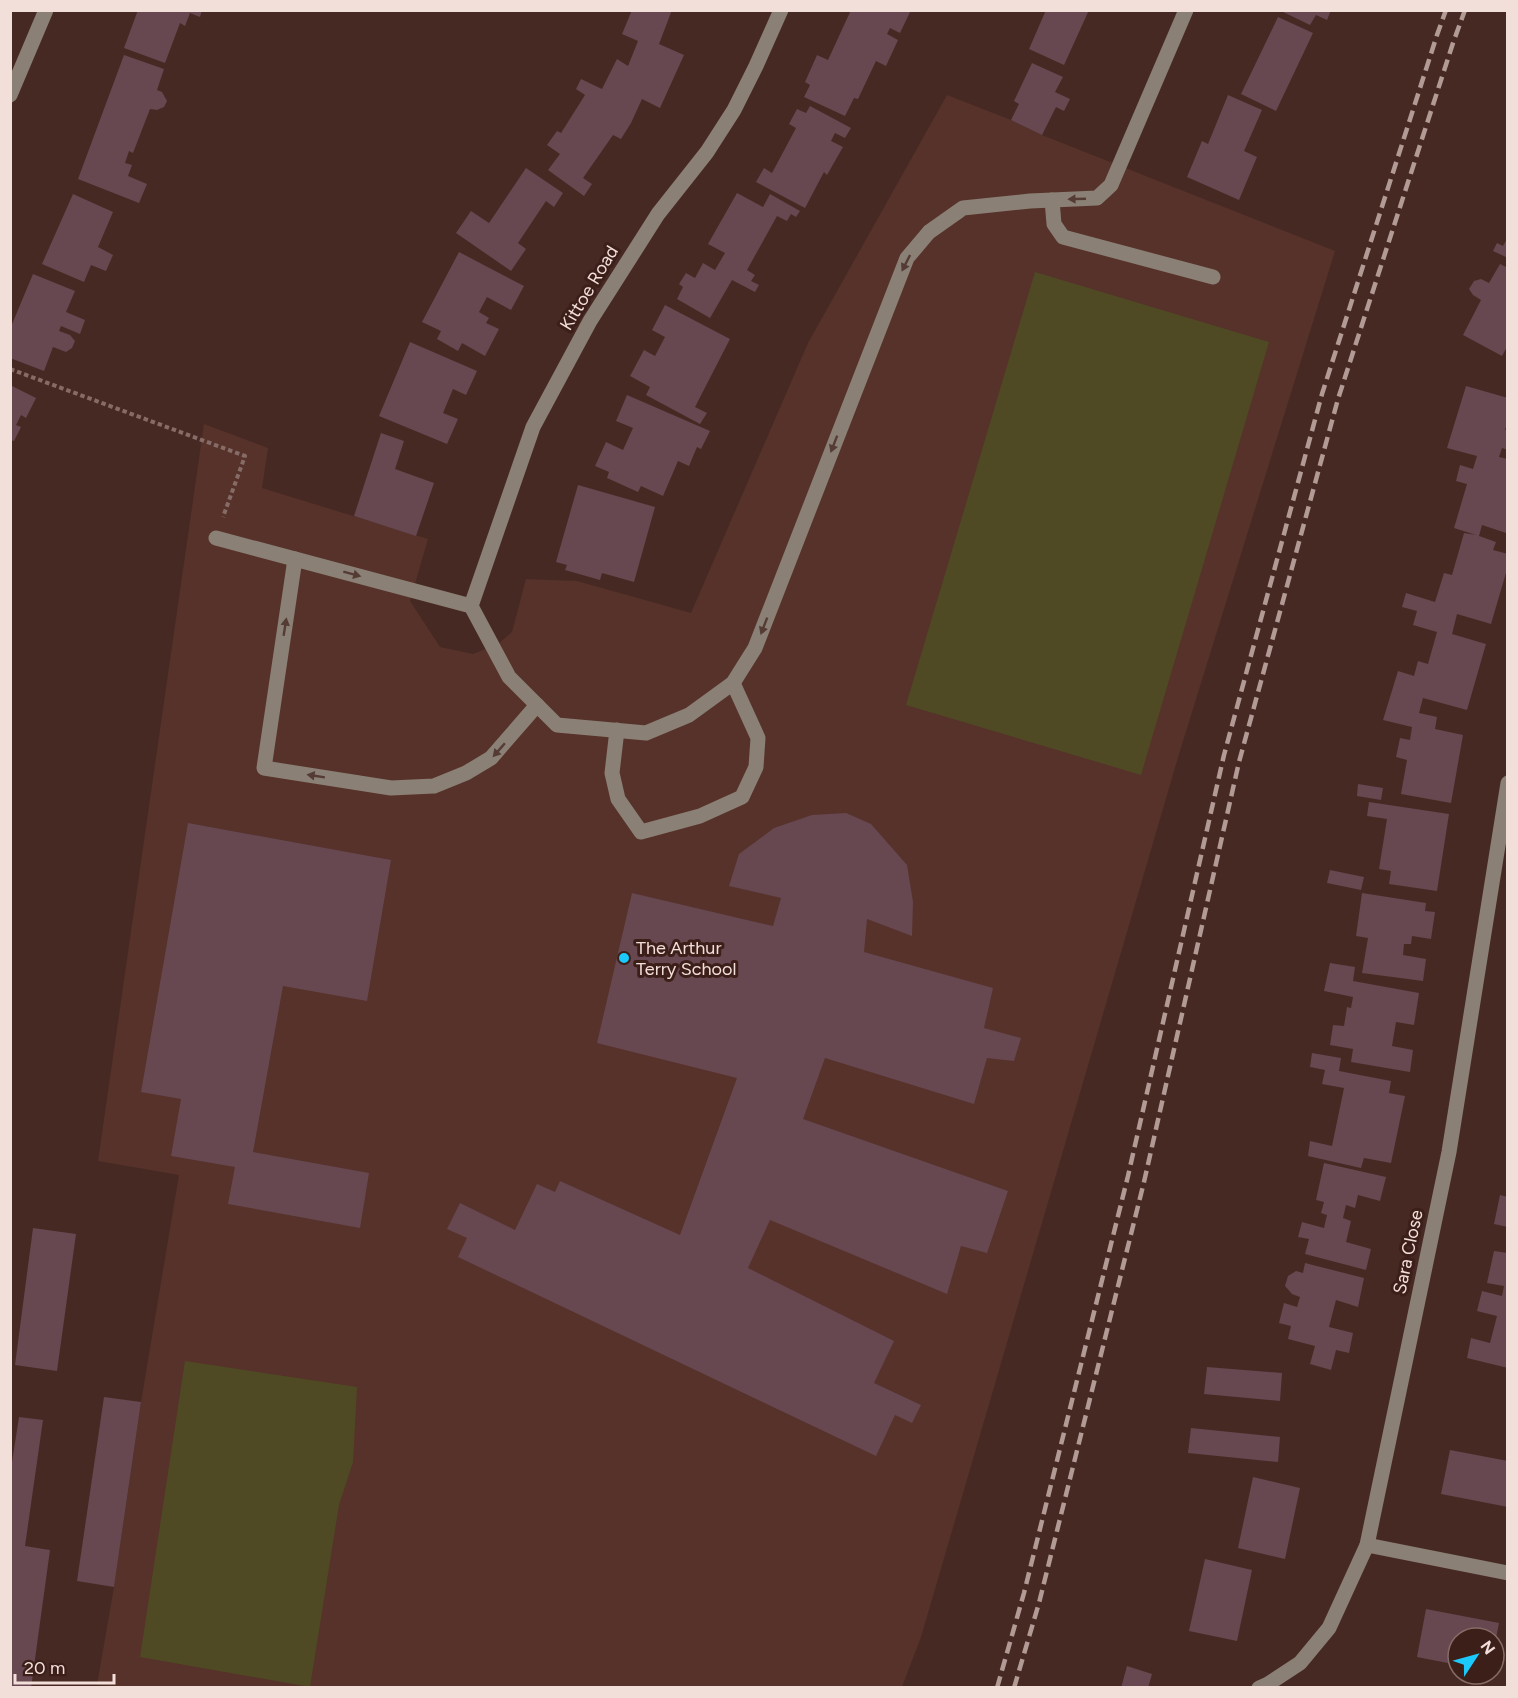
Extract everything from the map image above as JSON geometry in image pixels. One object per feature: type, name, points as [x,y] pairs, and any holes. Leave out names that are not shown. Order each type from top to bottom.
[{"type":"street","points":[[10,95],[46,10]]},
{"type":"street","name":"Kittoe Road","points":[[471,606],[533,427],[590,321],[658,214],[707,152],[734,110],[781,10]]},
{"type":"street","points":[[216,538],[471,606],[509,677],[557,725],[646,733],[689,715],[733,683],[755,648],[907,258],[929,232],[963,208],[1030,201],[1096,198],[1111,185],[1186,10]]},
{"type":"street","points":[[1052,200],[1054,224],[1063,237],[1213,277]]},
{"type":"street","points":[[295,559],[264,768],[391,788],[434,786],[466,773],[492,758],[537,705]]},
{"type":"street","points":[[617,730],[612,773],[618,799],[641,832],[700,816],[742,797],[756,767],[758,738],[733,683]]},
{"type":"street","name":"Sara Close","points":[[1259,1688],[1300,1663],[1329,1628],[1367,1545],[1449,1152],[1508,783]]},
{"type":"street","points":[[1367,1545],[1508,1573]]},
{"type":"path","points":[[10,369],[245,456],[216,538]]},
{"type":"shaded area","name":"The Arthur Terry School","points":[[947,95],[1335,251],[1179,754],[921,1637],[902,1687],[154,1688],[97,1685],[179,1175],[98,1161],[204,424],[268,448],[262,488],[428,539],[410,601],[440,647],[473,654],[498,644],[512,632],[526,579],[577,581],[691,613],[808,343]]},
{"type":"shaded area","points":[[1035,272],[1269,342],[1141,775],[906,705]]},
{"type":"shaded area","points":[[185,1361],[357,1387],[353,1462],[339,1505],[310,1687],[140,1657]]},
{"type":"building","points":[[138,10],[202,10],[200,17],[190,13],[185,26],[180,23],[165,63],[124,48]]},
{"type":"building","points":[[632,10],[672,10],[659,44],[684,55],[660,108],[642,99],[621,139],[613,135],[583,178],[592,184],[584,196],[548,170],[560,154],[547,145],[557,131],[561,133],[585,95],[576,89],[581,79],[602,89],[617,59],[628,66],[638,41],[622,34]]},
{"type":"building","points":[[851,10],[911,10],[900,33],[890,28],[887,34],[898,40],[886,66],[876,61],[858,99],[854,98],[845,116],[804,97],[810,85],[805,82],[817,55],[828,60]]},
{"type":"building","points":[[1046,10],[1089,10],[1064,65],[1029,49]]},
{"type":"building","points":[[1279,10],[1331,10],[1327,20],[1316,15],[1310,25]]},
{"type":"building","points":[[1278,17],[1313,33],[1276,111],[1241,94]]},
{"type":"building","points":[[124,55],[164,69],[157,90],[162,92],[167,101],[164,107],[157,110],[150,109],[133,153],[129,151],[125,163],[132,165],[128,176],[147,184],[139,203],[78,179]]},
{"type":"building","points":[[1032,63],[1063,77],[1055,92],[1070,99],[1064,111],[1056,107],[1042,135],[1011,120],[1019,104],[1014,101]]},
{"type":"building","points":[[1228,95],[1262,110],[1244,151],[1257,157],[1239,200],[1187,177],[1202,141],[1208,144]]},
{"type":"building","points":[[810,106],[851,128],[845,138],[835,133],[831,141],[843,147],[827,175],[824,172],[805,208],[756,182],[764,168],[772,173],[796,128],[789,124],[797,109],[806,113]]},
{"type":"building","points":[[526,168],[563,193],[554,207],[546,201],[518,243],[526,249],[511,271],[456,233],[471,211],[489,223]]},
{"type":"building","points":[[737,193],[763,207],[770,194],[800,211],[796,217],[791,214],[787,221],[777,216],[747,270],[755,275],[751,281],[759,285],[755,292],[732,280],[710,318],[677,299],[683,287],[679,284],[686,273],[695,278],[703,263],[715,270],[725,253],[708,244]]},
{"type":"building","points":[[73,194],[113,212],[98,247],[113,255],[106,271],[91,265],[84,282],[42,264]]},
{"type":"building","points":[[1508,237],[1508,258],[1493,251],[1497,243],[1503,246]]},
{"type":"building","points":[[459,252],[524,286],[511,310],[487,297],[479,312],[489,318],[486,323],[499,329],[485,356],[462,343],[458,351],[437,339],[441,331],[422,322]]},
{"type":"building","points":[[1500,264],[1508,268],[1508,345],[1502,356],[1463,335],[1481,300],[1469,289],[1474,281],[1481,279],[1489,283]]},
{"type":"building","points":[[33,274],[75,291],[66,312],[85,320],[80,334],[61,326],[59,331],[70,335],[75,341],[72,348],[66,352],[53,347],[44,371],[10,358],[10,329]]},
{"type":"building","points":[[665,305],[730,339],[695,407],[707,413],[700,424],[646,395],[650,387],[630,376],[644,350],[655,356],[665,337],[652,330]]},
{"type":"building","points":[[410,342],[477,371],[466,395],[453,389],[443,413],[458,419],[447,444],[379,416]]},
{"type":"building","points":[[10,385],[36,398],[26,418],[21,415],[16,425],[21,427],[14,441],[10,440]]},
{"type":"building","points":[[1466,386],[1508,398],[1508,421],[1505,430],[1508,430],[1508,450],[1502,448],[1499,457],[1508,459],[1508,527],[1506,533],[1482,525],[1479,536],[1496,542],[1493,550],[1508,554],[1508,566],[1491,624],[1457,614],[1452,634],[1486,644],[1467,710],[1423,698],[1419,713],[1437,717],[1435,729],[1463,735],[1451,803],[1401,794],[1407,760],[1396,757],[1400,738],[1410,740],[1412,727],[1383,720],[1398,671],[1414,676],[1418,661],[1428,664],[1437,632],[1413,625],[1417,611],[1402,607],[1406,593],[1435,602],[1444,573],[1452,575],[1464,533],[1476,535],[1454,528],[1467,484],[1456,481],[1460,465],[1473,469],[1477,456],[1447,448]]},
{"type":"building","points":[[627,395],[710,431],[701,449],[697,447],[689,466],[678,461],[663,496],[641,486],[638,492],[607,478],[609,472],[595,466],[606,442],[623,450],[633,428],[616,421]]},
{"type":"building","points":[[381,433],[404,441],[395,469],[434,483],[416,536],[354,516]]},
{"type":"building","points":[[578,485],[655,507],[634,582],[602,573],[600,580],[565,570],[567,565],[556,562]]},
{"type":"building","points":[[1358,784],[1383,788],[1381,800],[1357,796]]},
{"type":"building","points":[[1369,802],[1449,814],[1437,891],[1389,884],[1391,871],[1379,869],[1387,819],[1367,816]]},
{"type":"building","points":[[846,813],[871,824],[907,865],[913,902],[912,936],[867,919],[864,952],[993,988],[984,1028],[1021,1038],[1014,1061],[987,1058],[974,1104],[825,1058],[803,1119],[1008,1191],[987,1253],[961,1246],[947,1294],[770,1220],[748,1268],[894,1341],[874,1383],[921,1405],[912,1423],[895,1415],[876,1456],[458,1257],[467,1238],[447,1229],[460,1203],[515,1230],[537,1184],[555,1192],[560,1181],[680,1235],[737,1078],[597,1043],[632,893],[773,926],[781,898],[729,886],[739,854],[774,828],[812,815]]},
{"type":"building","points":[[188,823],[391,860],[367,1001],[283,986],[253,1152],[369,1173],[360,1228],[228,1204],[235,1167],[171,1156],[181,1099],[141,1092]]},
{"type":"building","points":[[1330,870],[1364,877],[1361,890],[1327,883]]},
{"type":"building","points":[[1362,893],[1426,903],[1425,911],[1435,912],[1431,939],[1412,936],[1411,944],[1404,944],[1403,955],[1426,959],[1423,981],[1362,973],[1368,938],[1356,936]]},
{"type":"building","points":[[1330,963],[1355,967],[1353,981],[1419,993],[1414,1025],[1396,1022],[1392,1046],[1413,1050],[1410,1072],[1351,1062],[1353,1049],[1330,1045],[1333,1025],[1344,1026],[1347,1007],[1351,1008],[1353,997],[1324,991]]},
{"type":"building","points":[[1312,1053],[1341,1058],[1339,1071],[1391,1081],[1389,1093],[1405,1096],[1391,1163],[1364,1158],[1361,1168],[1308,1156],[1310,1141],[1332,1146],[1344,1088],[1322,1084],[1325,1070],[1310,1067]]},
{"type":"building","points":[[1324,1163],[1386,1177],[1380,1201],[1358,1195],[1355,1208],[1346,1205],[1343,1218],[1351,1221],[1346,1242],[1371,1249],[1366,1270],[1305,1254],[1309,1239],[1298,1237],[1302,1222],[1324,1228],[1327,1215],[1321,1213],[1324,1202],[1316,1200]]},
{"type":"building","points":[[1500,1195],[1508,1197],[1508,1227],[1494,1224]]},
{"type":"building","points":[[33,1228],[76,1234],[57,1371],[15,1365]]},
{"type":"building","points":[[1494,1251],[1508,1253],[1508,1368],[1467,1358],[1471,1338],[1490,1343],[1497,1316],[1477,1311],[1482,1291],[1502,1296],[1504,1286],[1487,1283]]},
{"type":"building","points":[[1305,1263],[1364,1278],[1358,1307],[1336,1300],[1329,1327],[1353,1333],[1349,1353],[1336,1350],[1331,1370],[1310,1364],[1315,1346],[1288,1339],[1291,1326],[1279,1323],[1284,1303],[1297,1307],[1300,1297],[1292,1294],[1285,1286],[1288,1276],[1296,1271],[1303,1273]]},
{"type":"building","points":[[1207,1367],[1282,1373],[1280,1401],[1204,1394]]},
{"type":"building","points":[[104,1397],[141,1402],[114,1587],[77,1581]]},
{"type":"building","points":[[19,1417],[43,1420],[25,1546],[50,1550],[31,1688],[10,1688],[10,1475]]},
{"type":"building","points":[[1191,1428],[1280,1437],[1278,1462],[1188,1453]]},
{"type":"building","points":[[1450,1450],[1508,1461],[1508,1507],[1441,1494]]},
{"type":"building","points":[[1253,1477],[1300,1488],[1285,1559],[1238,1548]]},
{"type":"building","points":[[1205,1559],[1252,1570],[1237,1641],[1189,1631]]},
{"type":"building","points":[[1426,1609],[1499,1623],[1498,1626],[1446,1626],[1446,1663],[1417,1657]]},
{"type":"building","points":[[1127,1666],[1152,1674],[1148,1688],[1121,1688]]},
{"type":"railway","points":[[997,1688],[1024,1593],[1128,1176],[1224,755],[1322,394],[1446,10]]},
{"type":"railway","points":[[1014,1688],[1039,1603],[1144,1182],[1239,762],[1338,399],[1465,10]]},
{"type":"place","name":"The Arthur Terry School","points":[[624,958]]}]
